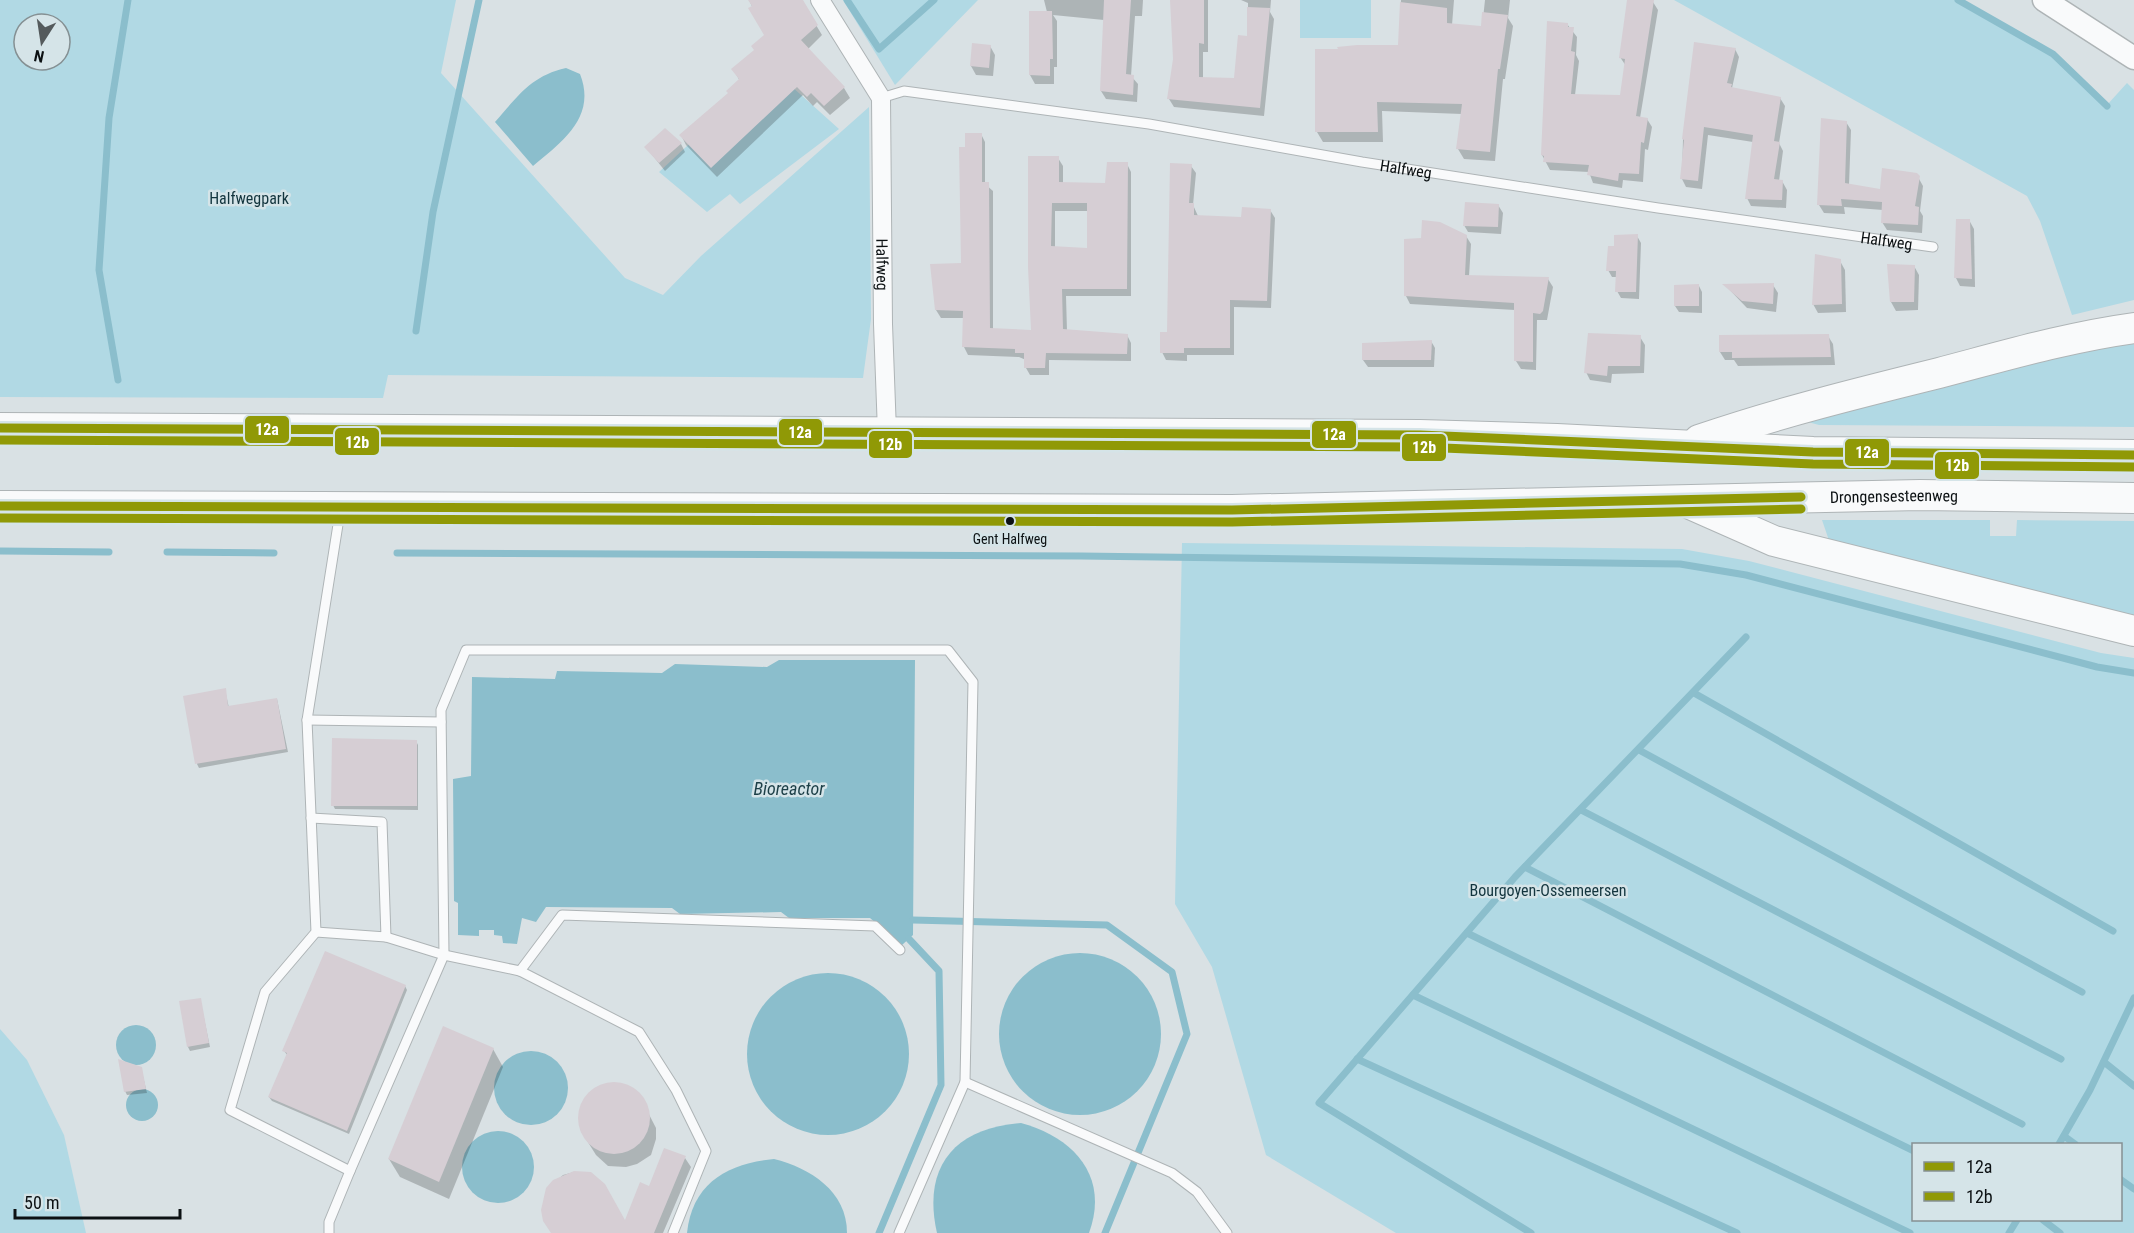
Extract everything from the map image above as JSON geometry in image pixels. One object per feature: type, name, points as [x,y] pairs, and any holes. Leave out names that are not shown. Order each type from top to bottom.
[{"type":"highway","points":[[1686,445],[1761,419],[1818,404],[2088,334],[2134,328]]},
{"type":"highway","points":[[0,428],[1420,435],[1813,452],[2134,455]]},
{"type":"highway","name":"Drongensesteenweg","points":[[0,506],[1232,510],[1920,495],[2134,498]]},
{"type":"highway","points":[[1679,500],[1774,541],[2134,631]]},
{"type":"street","points":[[820,0],[881,98]]},
{"type":"street","points":[[2044,0],[2134,58]]},
{"type":"street","name":"Halfweg","points":[[881,98],[883,332],[887,432]]},
{"type":"lane","name":"Halfweg","points":[[881,98],[904,91],[1149,124],[1362,162],[1658,208],[1933,247]]},
{"type":"lane","points":[[341,507],[307,720],[316,932],[265,992],[230,1110],[350,1171]]},
{"type":"lane","points":[[329,1233],[329,1222],[350,1171],[444,955],[441,710],[466,650],[948,650],[973,682],[965,1082],[899,1233]]},
{"type":"lane","points":[[307,720],[441,722]]},
{"type":"lane","points":[[311,818],[382,822],[386,937]]},
{"type":"lane","points":[[520,971],[562,915],[875,926],[900,950]]},
{"type":"lane","points":[[316,932],[386,937],[444,955],[520,971],[639,1032],[676,1090],[706,1151],[673,1233]]},
{"type":"lane","points":[[965,1082],[1172,1173],[1197,1192],[1227,1233]]},
{"type":"green space","name":"Halfwegpark","points":[[0,0],[456,0],[441,73],[625,278],[663,295],[701,256],[869,107],[871,319],[863,378],[388,375],[383,398],[0,397]]},
{"type":"green space","points":[[843,0],[978,0],[895,85]]},
{"type":"green space","points":[[1300,0],[1371,0],[1371,38],[1300,38]]},
{"type":"green space","points":[[1674,0],[1959,0],[2053,54],[2107,105],[2127,83],[2134,90],[2134,300],[2072,315],[2040,221],[2027,196]]},
{"type":"green space","points":[[771,68],[839,129],[740,204],[730,194],[707,212],[659,172]]},
{"type":"green space","points":[[2134,342],[2134,427],[1819,425],[1808,422],[2063,356]]},
{"type":"green space","points":[[1822,520],[1990,520],[1990,536],[2016,536],[2017,520],[2134,521],[2134,631],[1835,558]]},
{"type":"green space","name":"Bourgoyen-Ossemeersen","points":[[1182,543],[1682,549],[1749,561],[2101,653],[2134,658],[2134,1233],[1396,1233],[1266,1155],[1212,967],[1175,904]]},
{"type":"green space","points":[[0,1029],[27,1060],[64,1135],[86,1233],[0,1233]]},
{"type":"water","points":[[566,68],[580,74],[584,89],[584,103],[580,116],[565,138],[533,166],[495,122],[534,81]]},
{"type":"water","name":"Bioreactor","points":[[779,660],[915,660],[913,935],[902,945],[870,918],[789,918],[781,912],[680,914],[672,908],[546,907],[536,922],[522,918],[517,944],[503,943],[502,936],[494,935],[494,930],[479,930],[479,936],[458,935],[458,903],[454,901],[453,779],[471,776],[472,677],[555,679],[557,671],[662,673],[675,664],[767,667]]},
{"type":"water","points":[[1080,953],[1111,959],[1137,977],[1155,1003],[1161,1034],[1155,1065],[1137,1091],[1111,1109],[1080,1115],[1049,1109],[1023,1091],[1005,1065],[999,1034],[1005,1003],[1023,977],[1049,959]]},
{"type":"water","points":[[828,973],[859,979],[885,997],[903,1023],[909,1054],[903,1085],[885,1111],[859,1129],[828,1135],[797,1129],[771,1111],[753,1085],[747,1054],[753,1023],[771,997],[797,979]]},
{"type":"water","points":[[136,1025],[150,1031],[156,1045],[150,1059],[136,1065],[122,1059],[116,1045],[122,1031]]},
{"type":"water","points":[[531,1051],[545,1054],[557,1062],[565,1074],[568,1088],[565,1102],[557,1114],[545,1122],[531,1125],[517,1122],[505,1114],[497,1102],[494,1088],[497,1074],[505,1062],[517,1054]]},
{"type":"water","points":[[142,1089],[153,1094],[158,1105],[153,1116],[142,1121],[131,1116],[126,1105],[131,1094]]},
{"type":"water","points":[[1021,1123],[1057,1138],[1082,1162],[1095,1194],[1089,1233],[937,1233],[934,1189],[939,1171],[948,1155],[961,1143],[978,1133],[998,1126]]},
{"type":"water","points":[[491,1131],[505,1131],[524,1141],[534,1160],[534,1174],[524,1193],[505,1203],[491,1203],[472,1193],[462,1174],[462,1160],[472,1141]]},
{"type":"water","points":[[774,1159],[801,1168],[824,1184],[841,1205],[847,1233],[687,1233],[696,1201],[715,1179],[742,1165]]},
{"type":"building","points":[[748,0],[803,0],[818,25],[801,40],[845,87],[824,106],[811,93],[807,97],[797,87],[711,168],[679,135],[728,93],[726,91],[739,79],[731,69],[754,50],[751,46],[764,35],[748,8],[752,6]]},
{"type":"building","points":[[1104,0],[1131,0],[1126,74],[1134,75],[1133,95],[1100,91]]},
{"type":"building","points":[[1170,0],[1204,0],[1204,44],[1199,43],[1199,77],[1234,78],[1238,35],[1247,36],[1247,7],[1270,8],[1260,108],[1167,99],[1173,59]]},
{"type":"building","points":[[1627,0],[1654,0],[1636,116],[1648,118],[1644,143],[1641,142],[1639,174],[1619,173],[1618,181],[1587,175],[1589,165],[1543,162],[1544,156],[1541,155],[1547,21],[1568,23],[1568,27],[1574,27],[1571,51],[1575,52],[1571,94],[1620,95],[1625,59],[1619,58]]},
{"type":"building","points":[[1400,2],[1447,8],[1447,23],[1481,26],[1482,12],[1508,15],[1500,69],[1498,69],[1490,152],[1456,149],[1462,104],[1377,102],[1378,132],[1315,132],[1315,49],[1338,49],[1337,47],[1357,45],[1398,45]]},
{"type":"building","points":[[1029,11],[1052,11],[1053,59],[1050,59],[1050,76],[1029,75]]},
{"type":"building","points":[[1694,42],[1736,48],[1727,83],[1732,84],[1731,87],[1781,97],[1774,141],[1780,142],[1774,179],[1783,180],[1782,200],[1745,199],[1753,135],[1704,127],[1698,181],[1680,179],[1684,140],[1682,139]]},
{"type":"building","points":[[972,43],[991,45],[989,68],[970,66]]},
{"type":"building","points":[[1821,118],[1847,121],[1845,183],[1880,189],[1882,168],[1917,173],[1920,176],[1915,206],[1919,207],[1918,225],[1881,223],[1882,202],[1841,199],[1842,206],[1817,205]]},
{"type":"building","points":[[665,128],[682,143],[659,163],[644,147]]},
{"type":"building","points":[[965,133],[982,133],[982,182],[989,182],[990,328],[1031,330],[1028,267],[1028,156],[1059,156],[1059,182],[1105,183],[1107,162],[1128,162],[1127,289],[1062,289],[1063,329],[1128,334],[1127,354],[1046,353],[1045,368],[1024,368],[1024,353],[1015,353],[1015,349],[962,347],[963,311],[935,310],[930,264],[961,263],[959,147],[965,147]],"holes":[[[1052,203],[1087,203],[1087,248],[1051,246]]]},
{"type":"building","points":[[1170,163],[1192,164],[1189,203],[1194,203],[1194,215],[1241,217],[1242,207],[1271,209],[1267,301],[1230,300],[1230,348],[1184,348],[1184,353],[1160,353],[1160,332],[1167,332]]},
{"type":"building","points":[[1465,202],[1499,204],[1498,227],[1463,226]]},
{"type":"building","points":[[1956,219],[1970,219],[1972,279],[1954,278]]},
{"type":"building","points":[[1422,220],[1440,222],[1467,235],[1465,275],[1549,277],[1543,311],[1540,314],[1533,313],[1533,362],[1514,361],[1514,303],[1404,296],[1404,239],[1421,238]]},
{"type":"building","points":[[1638,234],[1636,292],[1615,292],[1616,271],[1606,271],[1608,246],[1614,246],[1614,235]]},
{"type":"building","points":[[1815,254],[1841,259],[1842,304],[1812,305]]},
{"type":"building","points":[[1887,264],[1915,265],[1914,302],[1890,302]]},
{"type":"building","points":[[1774,283],[1773,304],[1742,301],[1722,284]]},
{"type":"building","points":[[1699,284],[1699,306],[1674,306],[1674,285]]},
{"type":"building","points":[[1588,333],[1641,335],[1640,366],[1608,366],[1607,376],[1584,373]]},
{"type":"building","points":[[1829,334],[1831,357],[1732,358],[1732,352],[1719,352],[1719,335]]},
{"type":"building","points":[[1432,340],[1431,360],[1362,360],[1362,343]]},
{"type":"building","points":[[226,688],[228,706],[277,698],[286,749],[195,764],[183,696]]},
{"type":"building","points":[[332,738],[417,740],[417,806],[331,806]]},
{"type":"building","points":[[325,951],[406,985],[347,1131],[268,1097],[287,1053],[282,1051]]},
{"type":"building","points":[[201,998],[209,1043],[187,1047],[179,1001]]},
{"type":"building","points":[[443,1026],[494,1048],[439,1182],[388,1159]]},
{"type":"building","points":[[118,1059],[142,1067],[146,1089],[124,1092]]},
{"type":"building","points":[[614,1082],[628,1085],[640,1092],[647,1104],[650,1118],[647,1132],[640,1144],[628,1151],[614,1154],[600,1151],[588,1144],[581,1132],[578,1118],[581,1104],[588,1092],[600,1085]]},
{"type":"building","points":[[664,1148],[686,1156],[654,1233],[551,1233],[543,1221],[541,1210],[546,1188],[553,1180],[574,1171],[591,1172],[605,1184],[625,1220],[640,1182],[649,1186]]},
{"type":"waterway","points":[[118,380],[99,270],[109,118],[128,0]]},
{"type":"waterway","points":[[416,331],[433,212],[479,0]]},
{"type":"waterway","points":[[847,0],[879,49],[934,0]]},
{"type":"waterway","points":[[1958,0],[2053,54],[2107,106]]},
{"type":"waterway","points":[[0,551],[109,552]]},
{"type":"waterway","points":[[167,552],[274,553]]},
{"type":"waterway","points":[[397,553],[1081,556],[1680,564],[1746,575],[2097,667],[2134,673]]},
{"type":"waterway","points":[[1531,1233],[1319,1103],[1515,877],[1746,637]]},
{"type":"waterway","points":[[1694,693],[2113,931]]},
{"type":"waterway","points":[[1639,750],[2082,992]]},
{"type":"waterway","points":[[1581,810],[2061,1059]]},
{"type":"waterway","points":[[1525,867],[2022,1124]]},
{"type":"waterway","points":[[913,920],[1107,925],[1172,972],[1187,1034],[1105,1233]]},
{"type":"waterway","points":[[1467,933],[1912,1150]]},
{"type":"waterway","points":[[879,1233],[941,1085],[939,971],[909,939]]},
{"type":"waterway","points":[[1413,995],[1910,1233]]},
{"type":"waterway","points":[[2060,1143],[2090,1090],[2134,998]]},
{"type":"waterway","points":[[1357,1059],[1737,1233]]},
{"type":"waterway","points":[[2104,1062],[2134,1086]]},
{"type":"waterway","points":[[2064,1136],[2074,1143]]},
{"type":"waterway","points":[[2122,1180],[2134,1189]]},
{"type":"waterway","points":[[2009,1233],[2016,1221]]},
{"type":"waterway","points":[[2044,1221],[2060,1233]]},
{"type":"transit line","name":"12a","points":[[0,428],[1420,435],[1813,452],[2134,455]]},
{"type":"transit line","name":"12b","points":[[0,440],[1420,447],[1813,464],[2134,467]]},
{"type":"transit line","name":"12a","points":[[0,506],[1232,510],[1801,497]]},
{"type":"transit line","name":"12b","points":[[0,518],[1232,522],[1801,509]]},
{"type":"place","name":"Gent Halfweg","points":[[1010,521]]}]
